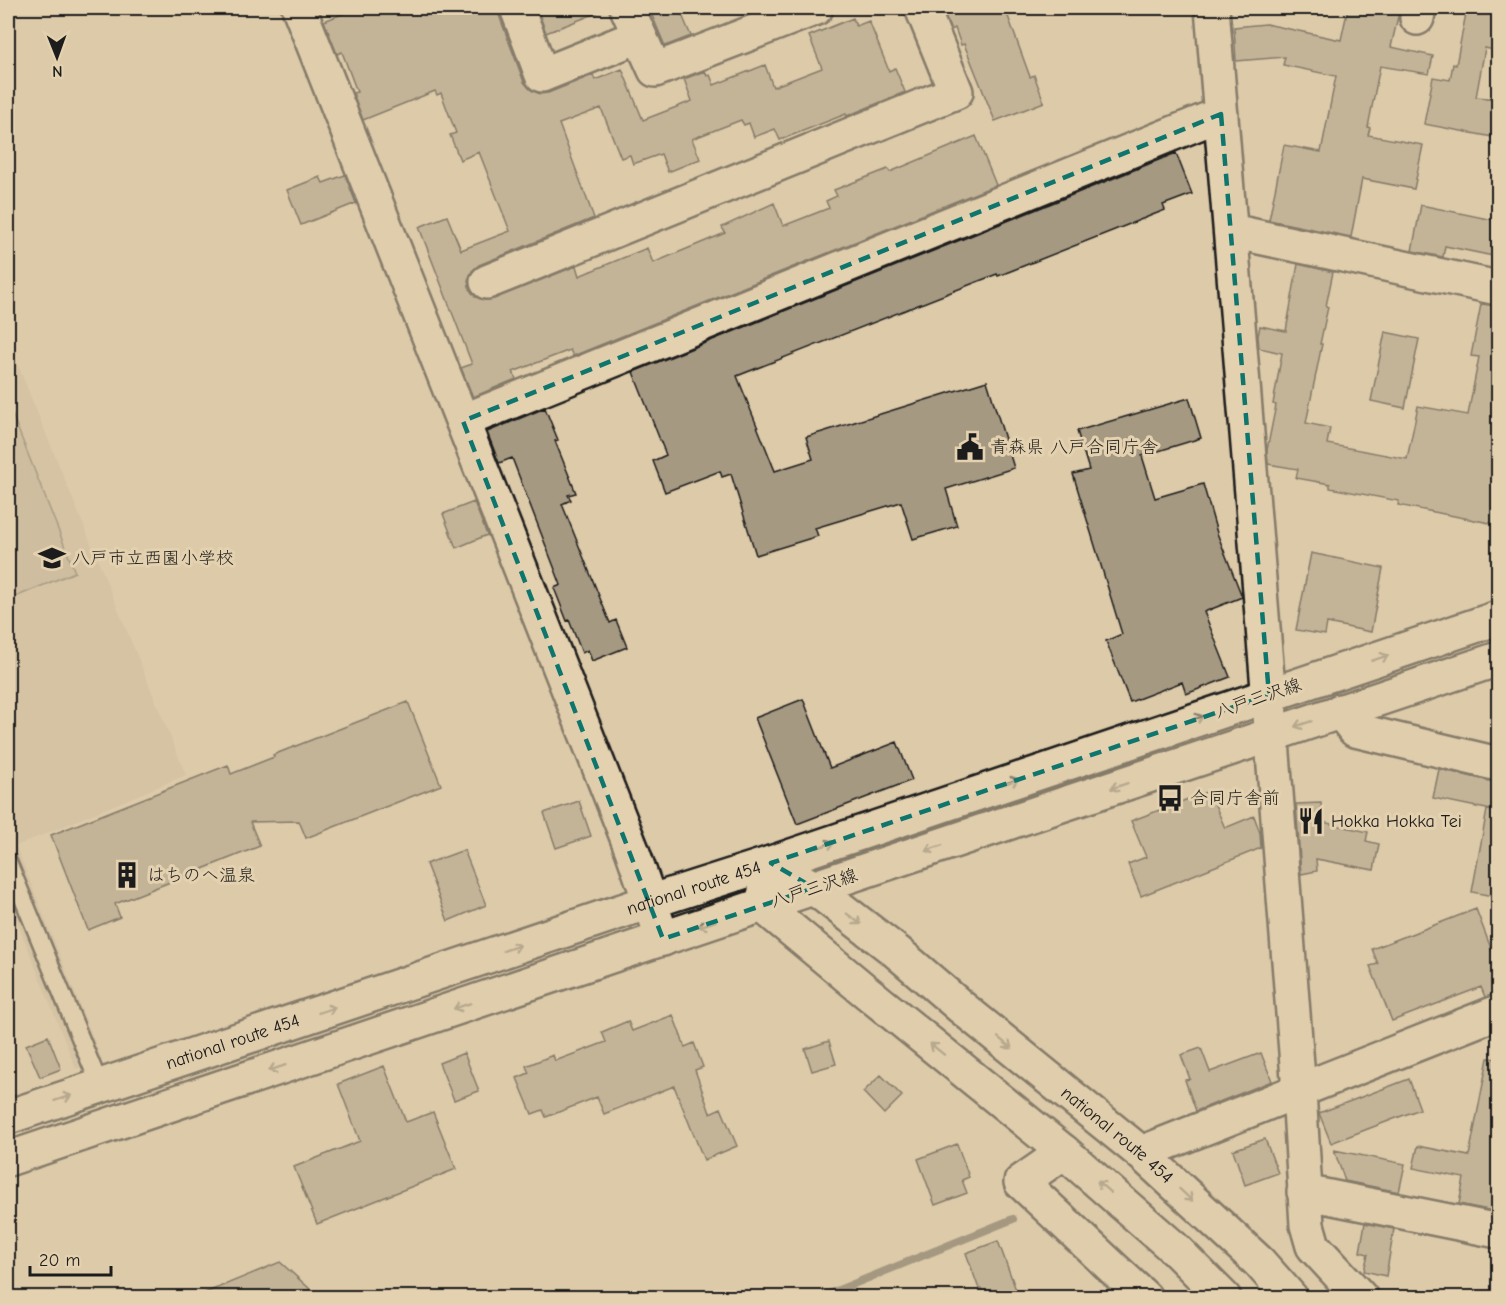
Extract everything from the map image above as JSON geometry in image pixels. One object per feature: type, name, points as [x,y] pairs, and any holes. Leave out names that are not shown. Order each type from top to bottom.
[{"type":"main road","points":[[299,8],[632,850],[663,939]]},
{"type":"main road","points":[[517,8],[542,75],[633,22],[655,70],[798,11]]},
{"type":"main road","points":[[487,282],[956,92],[922,8]]},
{"type":"main road","points":[[1212,8],[1269,694],[1307,1225],[1313,1246],[1361,1298]]},
{"type":"main road","points":[[463,421],[1221,114]]},
{"type":"main road","points":[[1231,231],[1498,288]]},
{"type":"main road","name":"八戸三沢線","points":[[762,905],[771,863],[1498,618]]},
{"type":"main road","name":"八戸三沢線","points":[[762,905],[1498,659]]},
{"type":"main road","points":[[1340,711],[1355,730],[1498,764]]},
{"type":"main road","name":"national route 454","points":[[8,1117],[771,863],[814,888],[897,952],[1141,1153],[1258,1262],[1292,1298]]},
{"type":"main road","name":"national route 454","points":[[8,1159],[762,905],[1064,1152],[1175,1249],[1224,1298]]},
{"type":"main road","points":[[1141,1153],[1498,1012]]},
{"type":"main road","points":[[1064,1152],[1021,1182],[1145,1298]]},
{"type":"main road","points":[[1304,1192],[1498,1231]]},
{"type":"lane","points":[[8,862],[100,1086]]},
{"type":"highlighted area","points":[[1221,114],[1269,695],[771,863],[814,888],[663,939],[463,421]]},
{"type":"shaded area","name":"八戸市立西園小学校","points":[[8,341],[186,775],[16,846],[102,1060],[76,1069],[8,899]]},
{"type":"shaded area","points":[[8,404],[75,572],[8,600]]},
{"type":"building","points":[[358,8],[499,8],[499,15],[524,82],[531,90],[540,94],[548,93],[593,75],[595,80],[622,69],[643,120],[692,101],[684,79],[705,71],[707,76],[710,75],[714,85],[765,65],[773,87],[822,68],[809,36],[853,18],[856,26],[869,21],[889,71],[895,68],[905,92],[780,140],[775,129],[754,137],[749,123],[744,125],[741,120],[692,139],[700,159],[668,172],[661,154],[633,164],[630,155],[621,158],[601,108],[559,124],[594,218],[479,265],[472,271],[468,280],[470,290],[476,297],[484,300],[494,299],[576,266],[579,276],[647,248],[653,263],[725,233],[722,227],[774,203],[783,226],[829,208],[826,201],[837,196],[834,190],[888,169],[890,172],[976,136],[996,185],[573,356],[570,350],[513,372],[516,379],[473,397],[461,368],[472,364],[419,227],[447,216],[461,250],[510,231],[479,152],[460,160],[450,135],[456,133],[441,93],[437,95],[435,91],[363,120],[353,93],[357,92],[342,52],[337,54],[324,21]]},
{"type":"building","points":[[537,8],[607,8],[607,9],[546,33]]},
{"type":"building","points":[[649,8],[679,8],[691,36],[665,46]]},
{"type":"building","points":[[942,8],[1005,8],[1030,77],[1034,75],[1044,102],[995,121],[964,44],[961,45],[955,28],[951,30]]},
{"type":"building","points":[[1348,8],[1400,8],[1391,47],[1433,56],[1429,74],[1380,66],[1368,135],[1423,145],[1414,189],[1362,179],[1351,237],[1269,220],[1284,145],[1321,152],[1336,76],[1283,65],[1285,57],[1236,61],[1234,27],[1266,24],[1341,40]]},
{"type":"building","points":[[1467,8],[1498,8],[1498,51],[1485,48],[1476,97],[1498,99],[1498,138],[1424,124],[1433,77],[1450,80],[1453,64],[1456,65]]},
{"type":"building","points":[[1176,153],[1192,194],[1163,205],[1165,210],[737,376],[775,471],[813,459],[806,437],[987,381],[1014,468],[946,489],[957,526],[913,539],[901,502],[815,528],[818,536],[756,555],[731,474],[722,477],[720,471],[665,492],[653,461],[666,455],[633,372]]},
{"type":"building","points":[[345,175],[356,203],[301,225],[287,190],[320,177],[323,183]]},
{"type":"building","points":[[1421,205],[1498,221],[1498,257],[1445,246],[1443,257],[1412,251]]},
{"type":"building","points":[[1298,264],[1333,272],[1320,344],[1322,344],[1306,423],[1330,428],[1327,444],[1407,459],[1418,406],[1468,415],[1479,357],[1471,356],[1481,304],[1498,306],[1498,505],[1495,524],[1398,505],[1399,501],[1330,488],[1330,484],[1296,478],[1298,469],[1268,464],[1267,450],[1276,405],[1273,404],[1282,353],[1259,348],[1258,336],[1260,326],[1286,331]]},
{"type":"building","points":[[1385,332],[1419,339],[1405,408],[1371,401]]},
{"type":"building","points":[[1189,398],[1201,438],[1142,456],[1155,498],[1203,484],[1217,533],[1242,597],[1204,612],[1230,677],[1186,694],[1182,682],[1130,702],[1106,641],[1122,634],[1073,474],[1089,470],[1077,431]]},
{"type":"building","points":[[545,408],[558,440],[555,441],[576,493],[568,495],[571,500],[562,504],[610,623],[616,620],[627,647],[592,661],[588,650],[582,653],[569,620],[567,621],[554,588],[561,585],[512,458],[499,463],[487,432]]},
{"type":"building","points":[[474,502],[487,535],[456,548],[443,514]]},
{"type":"building","points":[[1311,553],[1383,568],[1371,632],[1327,623],[1325,635],[1296,630]]},
{"type":"building","points":[[803,699],[830,768],[897,742],[912,780],[797,824],[755,718]]},
{"type":"building","points":[[408,702],[441,785],[306,838],[299,821],[250,822],[260,846],[115,904],[120,917],[88,930],[51,835],[228,765],[231,774]]},
{"type":"building","points":[[1439,769],[1498,782],[1498,897],[1472,892],[1487,810],[1496,811],[1433,798]]},
{"type":"building","points":[[1209,791],[1225,828],[1254,816],[1260,833],[1261,848],[1141,896],[1128,864],[1146,857],[1131,821]]},
{"type":"building","points":[[579,801],[591,836],[556,848],[544,813]]},
{"type":"building","points":[[1321,803],[1322,822],[1368,832],[1366,841],[1379,844],[1374,870],[1316,859],[1317,871],[1301,874],[1296,804]]},
{"type":"building","points":[[464,850],[486,905],[448,921],[426,864]]},
{"type":"building","points":[[1476,909],[1498,967],[1498,994],[1485,997],[1481,987],[1392,1021],[1370,966],[1378,964],[1372,949]]},
{"type":"building","points":[[673,1015],[685,1047],[694,1043],[703,1067],[695,1070],[710,1113],[721,1108],[737,1146],[704,1160],[674,1086],[604,1114],[597,1097],[546,1117],[543,1110],[532,1114],[517,1078],[529,1073],[526,1066],[553,1055],[555,1061],[606,1042],[602,1032],[628,1021],[632,1031]]},
{"type":"building","points":[[48,1036],[61,1069],[40,1077],[26,1045]]},
{"type":"building","points":[[829,1041],[836,1064],[812,1071],[805,1049]]},
{"type":"building","points":[[1201,1048],[1210,1072],[1261,1053],[1272,1081],[1196,1111],[1185,1080],[1190,1079],[1181,1055]]},
{"type":"building","points":[[464,1053],[479,1091],[454,1100],[439,1063]]},
{"type":"building","points":[[1488,1058],[1498,1059],[1498,1212],[1459,1204],[1464,1178],[1413,1168],[1418,1146],[1469,1156]]},
{"type":"building","points":[[384,1066],[406,1122],[433,1112],[456,1169],[317,1224],[294,1167],[360,1141],[338,1084]]},
{"type":"building","points":[[881,1075],[902,1096],[884,1114],[863,1092]]},
{"type":"building","points":[[1409,1079],[1420,1109],[1331,1143],[1319,1113]]},
{"type":"building","points":[[1265,1139],[1278,1173],[1245,1185],[1233,1150]]},
{"type":"building","points":[[957,1144],[969,1177],[962,1180],[967,1193],[935,1205],[918,1159]]},
{"type":"building","points":[[1334,1150],[1405,1164],[1399,1192],[1345,1181]]},
{"type":"building","points":[[1365,1223],[1394,1229],[1386,1276],[1364,1271],[1368,1254],[1360,1252]]},
{"type":"building","points":[[998,1241],[1019,1298],[985,1298],[981,1288],[979,1289],[966,1253]]},
{"type":"building","points":[[280,1262],[320,1298],[195,1298],[195,1297]]},
{"type":"waterway","points":[[819,1298],[1013,1219]]},
{"type":"place","name":"青森県 八戸合同庁舎","points":[[970,447]]},
{"type":"place","name":"八戸市立西園小学校","points":[[52,558]]},
{"type":"place","name":"合同庁舎前","points":[[1170,798]]},
{"type":"place","name":"Hokka Hokka Tei","points":[[1311,821]]},
{"type":"place","name":"はちのへ温泉","points":[[127,875]]}]
